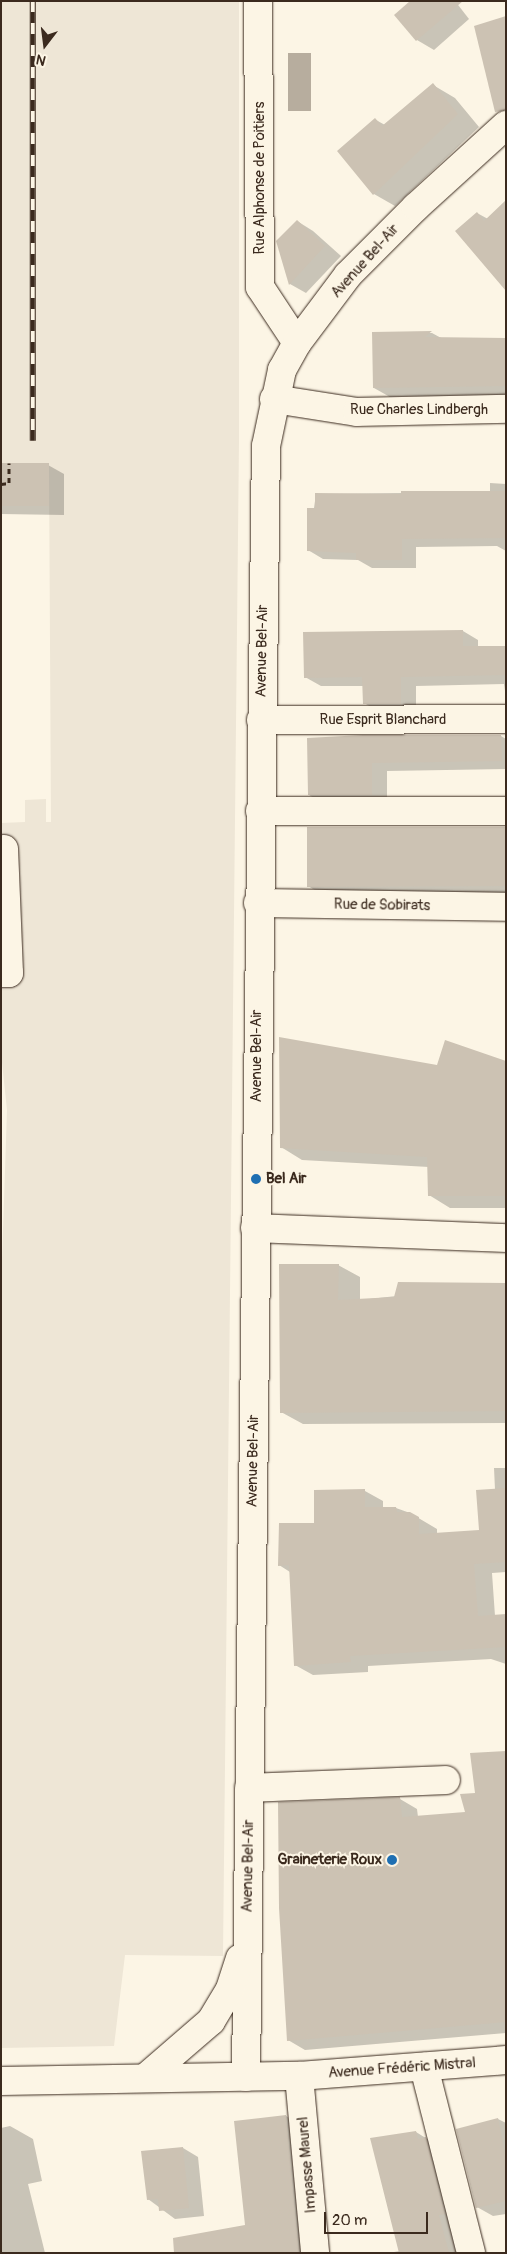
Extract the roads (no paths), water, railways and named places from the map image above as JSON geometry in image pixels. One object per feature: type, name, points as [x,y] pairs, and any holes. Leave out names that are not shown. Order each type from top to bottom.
[{"type":"street","name":"Rue Alphonse de Poitiers","points":[[258,1],[260,287],[297,343]]},
{"type":"street","name":"Avenue Bel-Air","points":[[246,2077],[258,904],[266,446],[274,399],[282,370],[297,343],[348,276],[416,207],[506,125]]},
{"type":"street","name":"Rue Charles Lindbergh","points":[[274,399],[357,412],[506,410]]},
{"type":"street","name":"Rue Esprit Blanchard","points":[[261,720],[506,719]]},
{"type":"street","points":[[260,811],[506,811]]},
{"type":"street","points":[[1,974],[9,973],[4,849]]},
{"type":"street","name":"Rue de Sobirats","points":[[258,904],[506,907]]},
{"type":"street","points":[[255,1228],[506,1238]]},
{"type":"street","points":[[249,1788],[446,1780]]},
{"type":"street","points":[[145,2078],[211,2022],[230,1989],[247,1936]]},
{"type":"street","name":"Avenue Frédéric Mistral","points":[[246,2077],[299,2076],[506,2060]]},
{"type":"street","points":[[424,2066],[472,2253]]},
{"type":"street","name":"Impasse Maurel","points":[[299,2076],[315,2253]]},
{"type":"street","points":[[1,2081],[51,2082],[145,2078],[246,2077]]},
{"type":"railway","points":[[33,1],[33,441]]},
{"type":"place","name":"Bel Air","points":[[256,1179]]},
{"type":"place","name":"Graineterie Roux","points":[[392,1860]]}]
